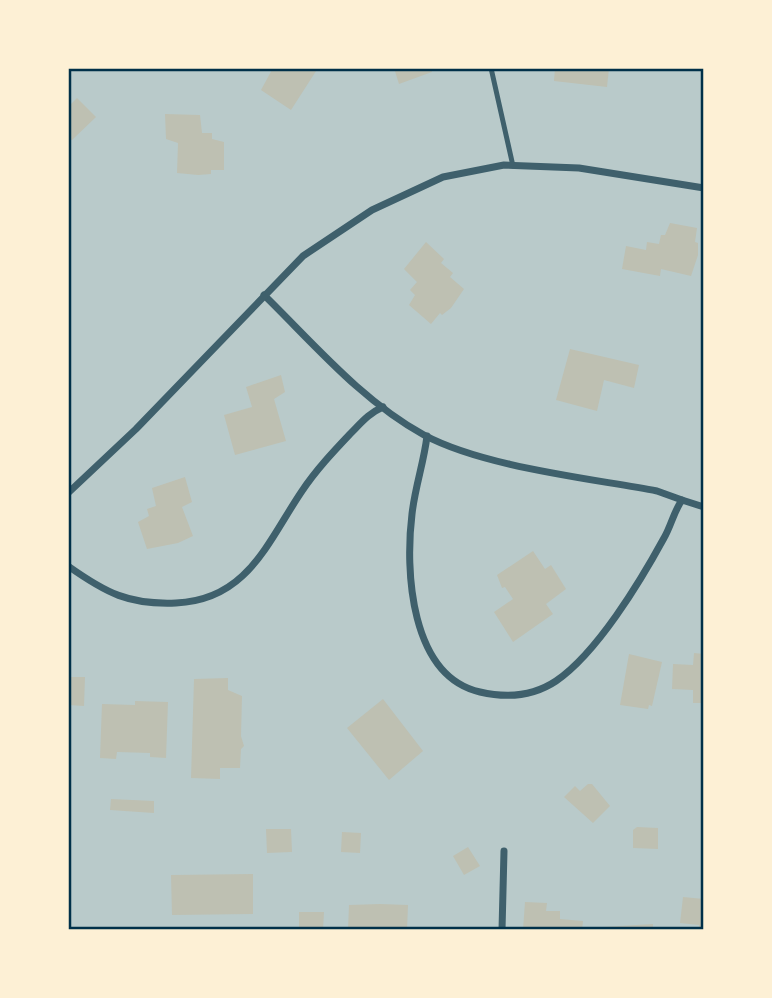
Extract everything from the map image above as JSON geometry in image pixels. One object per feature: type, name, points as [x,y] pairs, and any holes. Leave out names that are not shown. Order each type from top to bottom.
[{"type":"street","points":[[68,493],[136,429],[303,256],[372,210],[443,177],[513,166],[579,168],[704,188]]},
{"type":"street","points":[[264,295],[383,407],[427,436],[456,449],[657,491],[704,507]]},
{"type":"street","points":[[68,566],[124,600],[154,604],[193,603],[237,582],[265,554],[301,492],[326,459],[371,411],[383,407]]},
{"type":"street","points":[[427,436],[412,517],[412,593],[422,638],[437,664],[470,690],[499,696],[531,694],[557,681],[596,641],[645,574],[682,500]]},
{"type":"street","points":[[502,930],[504,851]]},
{"type":"lane","points":[[491,68],[513,166]]},
{"type":"shaded area","points":[[68,68],[704,68],[704,930],[68,930]]},
{"type":"building","points":[[273,68],[318,68],[291,110],[261,90]]},
{"type":"building","points":[[394,68],[431,68],[432,72],[399,84]]},
{"type":"building","points":[[555,68],[609,68],[607,87],[554,81]]},
{"type":"building","points":[[77,98],[96,117],[72,140],[68,140],[68,107]]},
{"type":"building","points":[[165,114],[200,115],[202,133],[212,133],[212,139],[224,142],[224,170],[211,170],[211,174],[198,175],[177,173],[178,143],[166,139]]},
{"type":"building","points":[[670,223],[697,228],[695,242],[698,243],[698,255],[691,276],[661,269],[660,276],[622,269],[626,246],[646,250],[647,242],[659,244],[661,235],[665,235]]},
{"type":"building","points":[[426,242],[444,259],[441,263],[453,273],[450,277],[464,289],[451,308],[442,315],[440,313],[431,324],[409,305],[415,295],[410,290],[417,282],[404,269]]},
{"type":"building","points":[[570,349],[639,365],[634,388],[604,380],[597,411],[556,400]]},
{"type":"building","points":[[281,375],[285,392],[274,399],[286,441],[235,455],[224,415],[252,407],[246,387]]},
{"type":"building","points":[[185,477],[192,502],[182,507],[193,536],[178,543],[147,549],[138,522],[149,516],[147,509],[156,506],[152,488]]},
{"type":"building","points":[[533,551],[545,569],[551,565],[566,589],[546,604],[553,614],[513,642],[494,612],[513,599],[505,587],[502,588],[497,575]]},
{"type":"building","points":[[694,653],[704,654],[704,703],[693,703],[693,690],[672,689],[673,664],[693,665]]},
{"type":"building","points":[[629,654],[662,662],[652,706],[649,705],[648,709],[620,705]]},
{"type":"building","points":[[68,677],[85,677],[84,706],[68,705]]},
{"type":"building","points":[[228,678],[228,690],[242,696],[241,736],[244,746],[241,749],[240,768],[220,768],[220,779],[191,778],[194,679]]},
{"type":"building","points":[[383,699],[423,751],[389,780],[347,728]]},
{"type":"building","points":[[135,701],[168,702],[166,758],[150,757],[150,753],[117,752],[116,759],[100,758],[102,704],[135,705]]},
{"type":"building","points":[[592,784],[610,806],[593,823],[564,797],[575,786],[580,791]]},
{"type":"building","points":[[111,799],[154,801],[154,813],[110,810]]},
{"type":"building","points":[[637,827],[658,828],[658,849],[633,848],[633,830]]},
{"type":"building","points":[[266,829],[291,829],[292,852],[267,853]]},
{"type":"building","points":[[342,832],[361,833],[360,853],[341,852]]},
{"type":"building","points":[[468,847],[480,866],[464,875],[453,856]]},
{"type":"building","points":[[253,874],[253,914],[172,915],[171,875]]},
{"type":"building","points":[[683,897],[704,899],[704,930],[699,930],[699,925],[680,923]]},
{"type":"building","points":[[525,902],[547,903],[546,911],[560,911],[560,919],[583,921],[582,930],[523,930]]},
{"type":"building","points":[[349,905],[408,905],[407,930],[348,930]]},
{"type":"building","points":[[299,912],[324,912],[323,930],[299,930]]},
{"type":"building","points":[[653,924],[653,930],[603,930],[603,927]]}]
